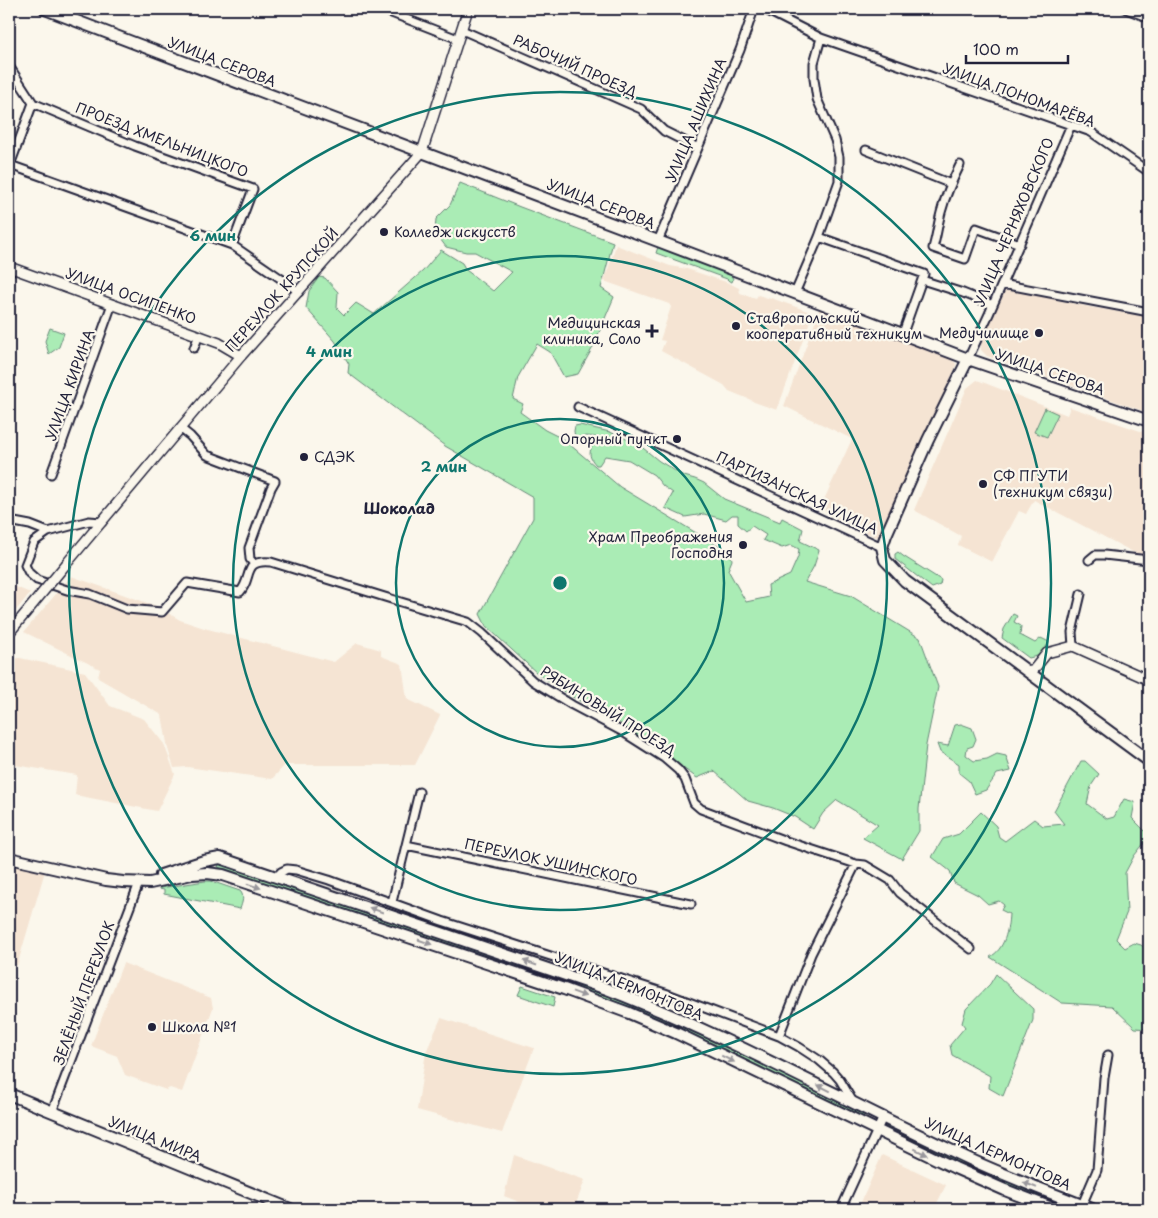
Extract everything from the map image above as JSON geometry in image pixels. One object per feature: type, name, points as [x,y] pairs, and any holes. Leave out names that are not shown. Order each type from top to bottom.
[{"type":"main road","name":"УЛИЦА СЕРОВА","points":[[45,9],[968,359],[1149,421]]},
{"type":"main road","name":"УЛИЦА ЧЕРНЯХОВСКОГО","points":[[882,547],[921,456],[968,359]]},
{"type":"main road","name":"ПАРТИЗАНСКАЯ УЛИЦА","points":[[882,547],[885,560],[905,580],[1149,762]]},
{"type":"main road","name":"УЛИЦА ЛЕРМОНТОВА","points":[[9,858],[106,880],[139,883],[150,883],[192,874],[223,875],[554,986],[630,1013],[676,1033],[964,1172],[1054,1209]]},
{"type":"main road","name":"УЛИЦА ЛЕРМОНТОВА","points":[[139,883],[211,858],[230,860],[570,976],[635,1000],[986,1166],[1087,1207]]},
{"type":"main road","points":[[223,875],[216,868],[215,863],[217,861],[230,860]]},
{"type":"main road","name":"УЛИЦА МИРА","points":[[9,1094],[290,1209]]},
{"type":"street","name":"РАБОЧИЙ ПРОЕЗД","points":[[381,9],[460,35],[641,108],[664,130],[698,148]]},
{"type":"street","name":"ПЕРЕУЛОК КРУПСКОЙ","points":[[9,633],[241,356],[422,152],[468,9]]},
{"type":"street","name":"УЛИЦА АШИХИНА","points":[[658,241],[740,50],[754,9]]},
{"type":"street","name":"УЛИЦА ПОНОМАРЁВА","points":[[764,9],[821,38],[1091,132],[1149,172]]},
{"type":"street","points":[[1126,9],[1149,18]]},
{"type":"street","points":[[795,293],[819,237],[839,181],[839,157],[835,140],[817,99],[814,79],[814,63],[821,38]]},
{"type":"street","points":[[9,66],[33,103],[10,166],[232,245],[298,292]]},
{"type":"street","name":"ПРОЕЗД ХМЕЛЬНИЦКОГО","points":[[33,103],[135,146],[253,189],[232,245]]},
{"type":"street","name":"УЛИЦА ЧЕРНЯХОВСКОГО","points":[[968,359],[1071,125]]},
{"type":"street","points":[[866,150],[951,184]]},
{"type":"street","points":[[960,165],[942,209],[933,248],[965,259],[976,228],[1020,244]]},
{"type":"street","points":[[819,237],[924,274],[903,333]]},
{"type":"street","name":"УЛИЦА ОСИПЕНКО","points":[[9,267],[199,335],[219,343],[241,356]]},
{"type":"street","points":[[922,280],[993,305]]},
{"type":"street","points":[[1002,284],[1149,312]]},
{"type":"street","name":"УЛИЦА КИРИНА","points":[[51,474],[112,304]]},
{"type":"street","points":[[194,348],[199,335]]},
{"type":"street","name":"ПАРТИЗАНСКАЯ УЛИЦА","points":[[578,407],[882,547]]},
{"type":"street","points":[[102,522],[89,521],[48,532],[34,542],[28,554],[26,565],[29,573],[37,580],[67,590],[90,594],[127,609],[162,612],[187,583],[235,592],[240,592],[244,589],[254,564],[250,559],[249,548],[275,481],[208,455],[180,428]]},
{"type":"street","points":[[9,521],[30,525],[48,532]]},
{"type":"street","points":[[1089,560],[1095,555],[1104,554],[1149,560]]},
{"type":"street","name":"РЯБИНОВЫЙ ПРОЕЗД","points":[[254,564],[262,561],[271,562],[468,622],[534,680],[572,705],[623,732],[664,758],[678,770],[685,780],[694,803],[701,808],[786,841],[856,864],[865,865],[890,880],[900,893],[971,949]]},
{"type":"street","points":[[1073,646],[1072,632],[1081,594]]},
{"type":"street","points":[[1031,673],[1047,653],[1073,646],[1149,680]]},
{"type":"street","points":[[392,902],[418,792]]},
{"type":"street","name":"ПЕРЕУЛОК УШИНСКОГО","points":[[406,845],[691,904]]},
{"type":"street","points":[[778,1036],[811,954],[856,864]]},
{"type":"street","points":[[276,876],[287,869],[296,870],[338,883],[442,920],[665,993],[778,1036],[806,1051],[833,1072],[840,1080],[853,1103]]},
{"type":"street","name":"ЗЕЛЁНЫЙ ПЕРЕУЛОК","points":[[52,1112],[139,883]]},
{"type":"street","points":[[1087,1207],[1098,1170],[1104,1078],[1108,1055]]},
{"type":"street","points":[[841,1209],[883,1117]]},
{"type":"shaded area","name":"Ставропольский кооперативный техникум","points":[[616,245],[670,266],[687,269],[729,283],[739,288],[740,293],[756,298],[758,295],[771,298],[813,313],[777,410],[729,391],[724,385],[661,351],[665,341],[660,340],[671,307],[669,304],[604,281]]},
{"type":"shaded area","points":[[1011,290],[1090,307],[1149,317],[1149,413],[987,356],[981,350],[981,342],[1002,294],[1005,291]]},
{"type":"shaded area","points":[[820,308],[949,356],[956,364],[880,537],[876,537],[826,513],[822,504],[852,439],[784,406]]},
{"type":"shaded area","points":[[977,380],[1067,415],[1070,407],[1149,434],[1148,556],[1133,552],[1034,500],[1026,514],[1019,511],[992,562],[958,545],[961,536],[914,510],[967,388]]},
{"type":"shaded area","points":[[71,576],[156,606],[180,620],[204,628],[334,662],[357,643],[381,650],[381,656],[402,664],[407,699],[440,715],[415,765],[285,765],[272,779],[187,767],[174,768],[168,749],[162,715],[98,678],[100,669],[24,632]]},
{"type":"shaded area","points":[[9,584],[30,593],[9,619]]},
{"type":"shaded area","points":[[20,658],[85,672],[110,706],[144,719],[164,744],[175,774],[157,811],[75,795],[77,775],[9,764],[9,659]]},
{"type":"shaded area","points":[[9,864],[45,871],[17,966],[9,962]]},
{"type":"shaded area","name":"Школа №1","points":[[123,963],[211,998],[213,1008],[182,1092],[170,1088],[166,1090],[125,1075],[117,1056],[91,1046]]},
{"type":"shaded area","points":[[441,1018],[534,1048],[502,1133],[417,1110],[426,1052]]},
{"type":"shaded area","points":[[514,1155],[585,1180],[574,1209],[537,1209],[504,1196]]},
{"type":"shaded area","points":[[882,1155],[946,1185],[934,1209],[858,1209]]},
{"type":"green space","points":[[460,183],[613,242],[601,288],[614,297],[592,349],[578,374],[564,377],[550,352],[537,344],[518,377],[513,399],[523,404],[520,412],[545,430],[563,439],[620,487],[731,554],[732,560],[728,570],[746,602],[769,597],[768,585],[790,575],[798,557],[799,549],[791,545],[782,548],[763,540],[766,535],[752,526],[746,531],[738,524],[738,515],[732,515],[726,520],[704,514],[685,517],[665,508],[673,493],[663,486],[654,475],[629,460],[605,456],[599,465],[596,465],[590,456],[590,451],[592,444],[601,438],[586,436],[575,438],[575,426],[580,425],[610,432],[638,444],[659,461],[684,476],[704,483],[724,499],[780,522],[782,518],[803,529],[800,541],[819,550],[814,566],[805,582],[851,596],[920,638],[938,687],[926,745],[919,809],[919,831],[902,859],[863,838],[878,825],[837,800],[823,813],[813,829],[795,817],[748,801],[714,771],[697,778],[623,725],[571,696],[538,674],[486,626],[480,614],[533,518],[533,497],[445,446],[348,373],[349,364],[335,341],[306,308],[309,291],[319,277],[325,278],[338,292],[337,308],[344,315],[356,303],[374,314],[423,271],[441,250],[462,263],[466,270],[493,291],[512,272],[475,252],[466,252],[446,247],[435,232],[436,219],[450,205]]},
{"type":"green space","points":[[658,247],[731,275],[732,282],[656,253]]},
{"type":"green space","points":[[50,328],[64,333],[59,347],[49,354],[45,341]]},
{"type":"green space","points":[[1045,408],[1058,414],[1047,437],[1034,432]]},
{"type":"green space","points":[[898,552],[941,580],[940,585],[932,588],[895,559],[895,554]]},
{"type":"green space","points":[[1013,614],[1017,616],[1014,622],[1021,626],[1020,635],[1035,643],[1041,638],[1049,642],[1046,651],[1041,655],[1029,658],[1002,638],[1004,629]]},
{"type":"green space","points":[[961,724],[972,728],[976,739],[973,746],[967,748],[966,755],[974,761],[987,759],[997,754],[1006,756],[1011,771],[997,774],[986,790],[975,794],[969,781],[959,773],[959,764],[940,752],[937,744],[948,746],[955,725]]},
{"type":"green space","points":[[1081,761],[1085,761],[1099,774],[1091,786],[1087,804],[1107,819],[1114,817],[1124,799],[1135,802],[1132,818],[1149,835],[1125,873],[1127,912],[1116,939],[1125,948],[1134,943],[1141,945],[1149,951],[1149,965],[1143,981],[1149,1012],[1149,1029],[1135,1028],[1112,1006],[1062,1003],[990,957],[999,949],[1007,933],[1009,914],[1001,910],[1004,905],[999,901],[988,904],[978,895],[954,883],[950,871],[932,857],[943,839],[959,834],[981,812],[996,826],[999,837],[1005,841],[1034,819],[1043,826],[1064,824],[1054,811]]},
{"type":"green space","points":[[219,864],[605,994],[736,1052],[864,1114],[864,1116],[632,1008],[218,867]]},
{"type":"green space","points":[[211,881],[240,891],[243,897],[240,909],[164,894],[164,890],[159,889],[160,888]]},
{"type":"green space","points":[[996,974],[1033,1009],[1033,1020],[1003,1096],[989,1088],[990,1076],[952,1055],[950,1045],[965,1027],[962,1023],[966,1009],[990,984]]},
{"type":"green space","points":[[522,986],[555,997],[553,1007],[518,995]]},
{"type":"green space","points":[[884,1125],[983,1172],[1076,1209],[1069,1209],[982,1174],[884,1127]]},
{"type":"place","name":"Колледж искусств","points":[[384,232]]},
{"type":"place","name":"Ставропольский кооперативный техникум","points":[[736,326]]},
{"type":"place","name":"Медицинская клиника, Соло","points":[[652,331]]},
{"type":"place","name":"Медучилище","points":[[1039,333]]},
{"type":"place","name":"Опорный пункт","points":[[677,439]]},
{"type":"place","name":"СДЭК","points":[[304,457]]},
{"type":"place","name":"СФ ПГУТИ (техникум связи)","points":[[983,484]]},
{"type":"place","name":"Храм Преображения Господня","points":[[743,545]]},
{"type":"place","name":"Школа №1","points":[[152,1027]]},
{"type":"district","name":"Шоколад","points":[[399,509]]}]
